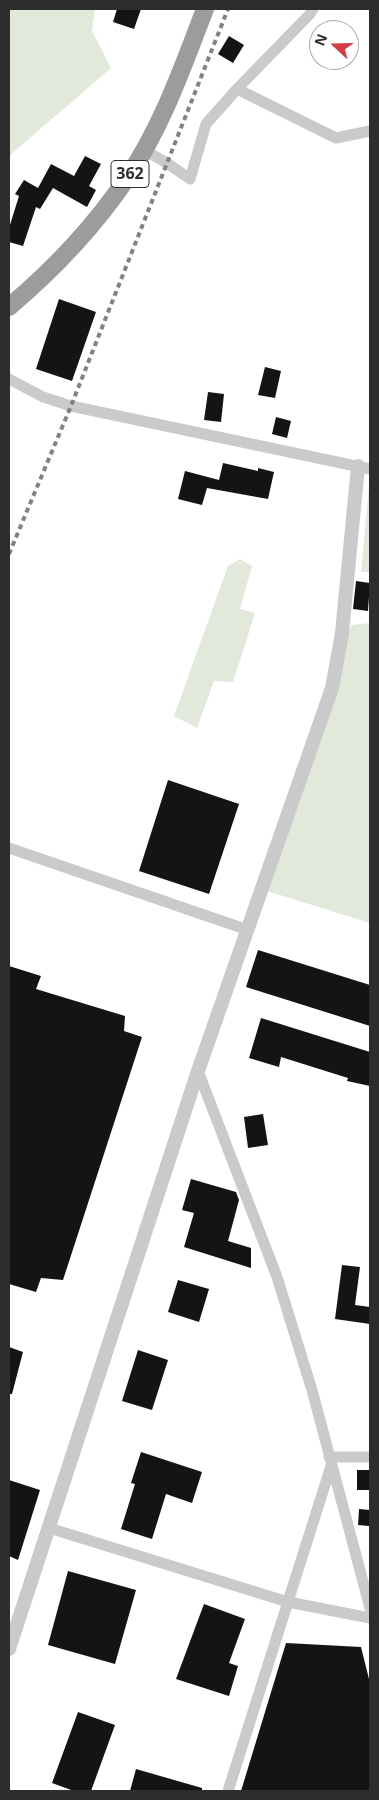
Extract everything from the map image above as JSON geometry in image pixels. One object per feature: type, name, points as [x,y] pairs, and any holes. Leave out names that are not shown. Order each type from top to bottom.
[{"type":"highway","name":"362","points":[[9,307],[49,273],[91,227],[127,178],[144,150],[176,83],[205,9]]},
{"type":"street","points":[[144,150],[190,179],[206,124],[313,9]]},
{"type":"street","points":[[237,89],[336,138],[370,131]]},
{"type":"street","points":[[9,379],[43,397],[71,406],[364,468],[342,633],[332,688],[246,929],[198,1071],[9,1649]]},
{"type":"street","points":[[9,848],[246,929]]},
{"type":"street","points":[[198,1071],[277,1277],[312,1390],[370,1608]]},
{"type":"street","points":[[330,1461],[370,1457]]},
{"type":"street","points":[[228,1791],[288,1602],[330,1461]]},
{"type":"street","points":[[48,1528],[288,1602],[370,1618]]},
{"type":"shaded area","points":[[9,9],[95,9],[92,31],[111,68],[9,156]]},
{"type":"shaded area","points":[[370,476],[370,572],[361,572]]},
{"type":"shaded area","points":[[240,559],[252,566],[240,609],[255,613],[233,682],[214,681],[197,728],[174,716],[228,566]]},
{"type":"shaded area","points":[[370,623],[370,923],[267,891],[351,625]]},
{"type":"building","points":[[117,9],[141,9],[134,29],[113,22]]},
{"type":"building","points":[[229,36],[244,45],[233,63],[218,54]]},
{"type":"building","points":[[85,156],[101,164],[89,186],[96,190],[87,207],[53,188],[40,209],[36,207],[23,246],[9,242],[9,228],[19,196],[15,194],[24,180],[38,188],[51,164],[74,176]]},
{"type":"building","points":[[59,299],[96,312],[72,381],[36,369]]},
{"type":"building","points":[[265,367],[281,371],[275,398],[258,395]]},
{"type":"building","points":[[208,392],[224,394],[221,422],[204,420]]},
{"type":"building","points":[[276,417],[291,421],[287,438],[272,434]]},
{"type":"building","points":[[223,463],[258,471],[258,468],[274,472],[268,499],[207,488],[202,505],[178,499],[185,471],[219,480]]},
{"type":"building","points":[[356,581],[370,583],[368,611],[353,609]]},
{"type":"building","points":[[168,780],[239,804],[209,894],[139,871]]},
{"type":"building","points":[[258,950],[370,985],[370,1026],[246,987]]},
{"type":"building","points":[[9,966],[41,976],[36,989],[125,1016],[124,1031],[142,1037],[63,1280],[41,1278],[36,1292],[9,1284]]},
{"type":"building","points":[[261,1018],[370,1052],[370,1086],[347,1081],[348,1078],[281,1057],[279,1067],[249,1058]]},
{"type":"building","points":[[263,1114],[268,1145],[248,1148],[244,1117]]},
{"type":"building","points":[[191,1179],[236,1192],[239,1200],[228,1241],[251,1248],[251,1268],[184,1247],[194,1213],[182,1210]]},
{"type":"building","points":[[342,1265],[360,1267],[355,1305],[370,1307],[370,1324],[335,1319]]},
{"type":"building","points":[[178,1280],[209,1289],[199,1322],[168,1312]]},
{"type":"building","points":[[9,1347],[23,1352],[12,1394],[9,1394]]},
{"type":"building","points":[[138,1350],[168,1360],[152,1410],[122,1401]]},
{"type":"building","points":[[141,1452],[202,1472],[192,1503],[166,1494],[152,1539],[121,1529],[135,1484],[131,1483]]},
{"type":"building","points":[[357,1470],[370,1470],[370,1490],[357,1490]]},
{"type":"building","points":[[9,1480],[40,1490],[18,1560],[9,1556]]},
{"type":"building","points":[[359,1509],[370,1510],[369,1526],[358,1525]]},
{"type":"building","points":[[68,1571],[136,1590],[115,1664],[48,1645]]},
{"type":"building","points":[[204,1604],[245,1619],[229,1663],[238,1666],[229,1696],[176,1679]]},
{"type":"building","points":[[286,1643],[361,1647],[370,1683],[370,1791],[241,1791]]},
{"type":"building","points":[[78,1712],[115,1725],[91,1791],[74,1791],[52,1783]]},
{"type":"building","points":[[136,1769],[202,1788],[202,1791],[130,1791]]},
{"type":"railway","points":[[9,554],[71,406],[228,9]]}]
